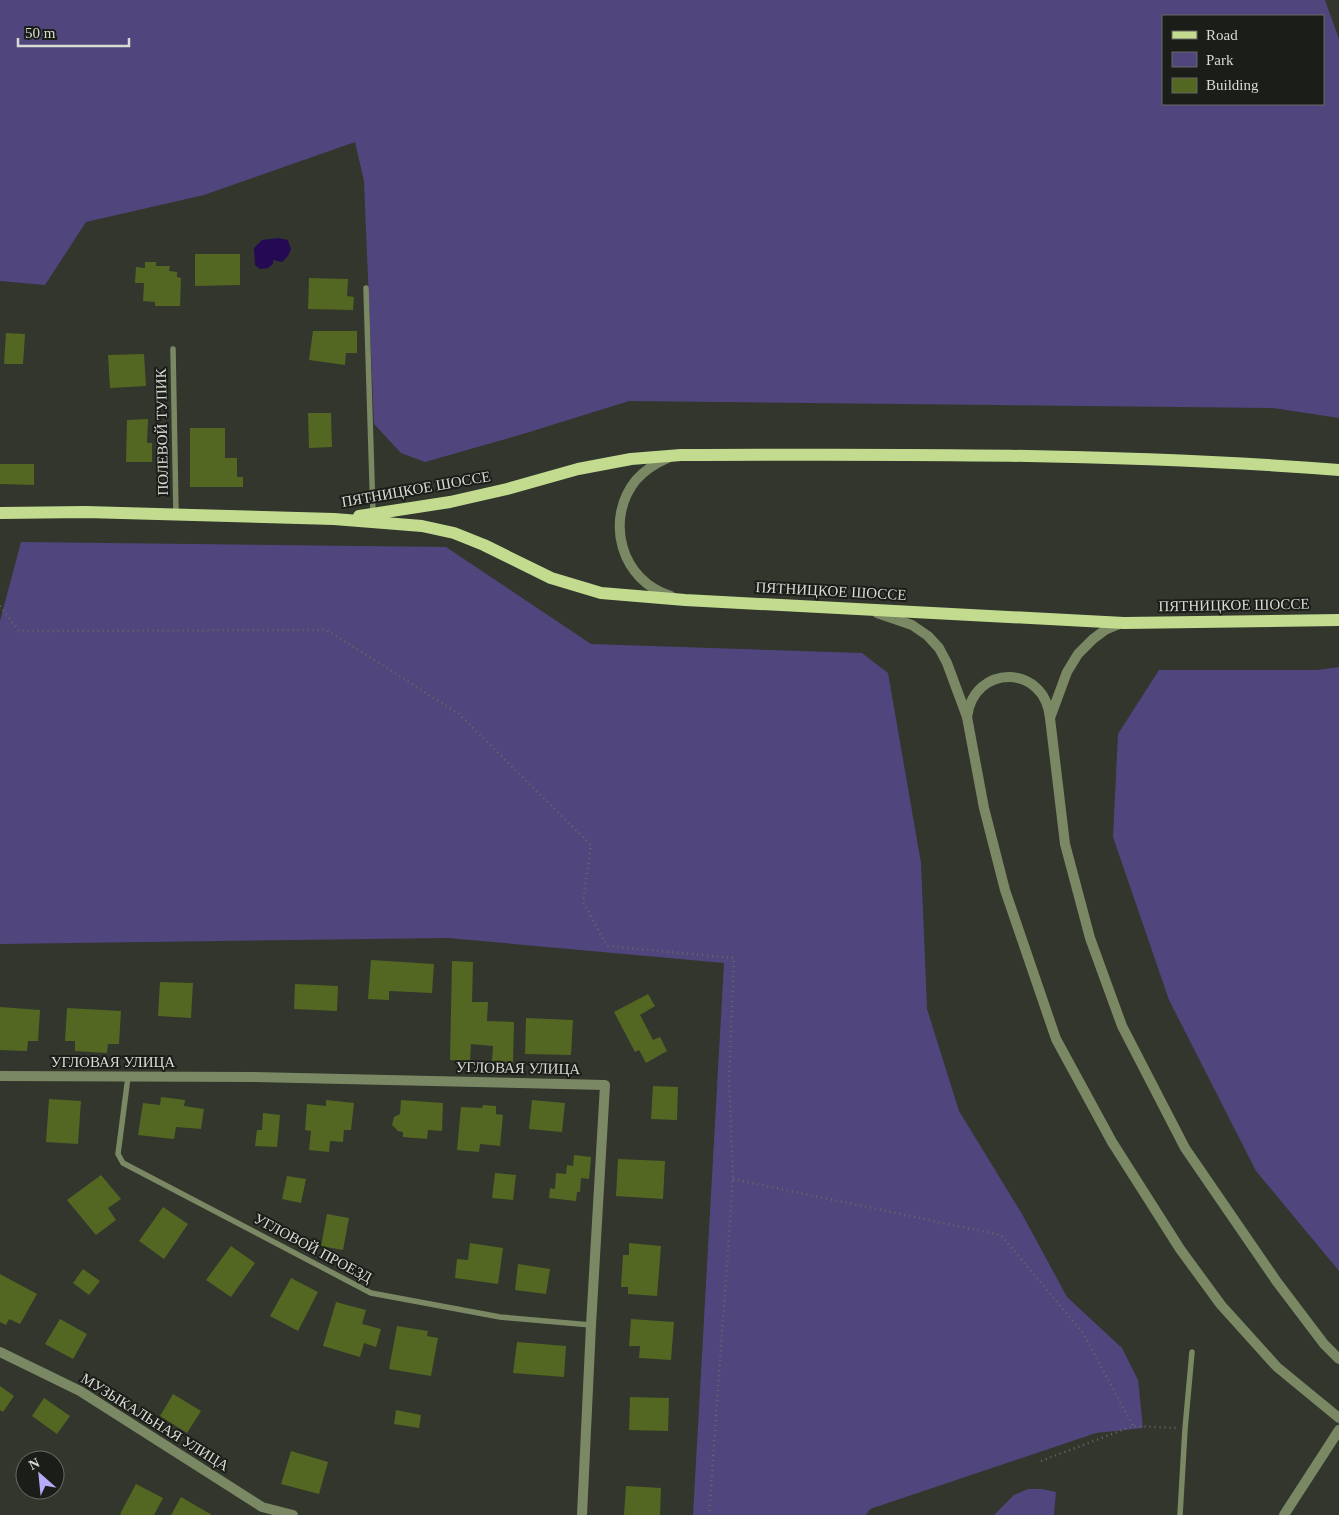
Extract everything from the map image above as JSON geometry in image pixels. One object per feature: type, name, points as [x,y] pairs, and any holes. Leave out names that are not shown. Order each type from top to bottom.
[{"type":"main road","name":"ПЯТНИЦКОЕ ШОССЕ","points":[[334,519],[450,502],[507,489],[578,469],[631,459],[681,455],[1020,456],[1257,464],[1339,470]]},
{"type":"main road","name":"ПЯТНИЦКОЕ ШОССЕ","points":[[0,513],[86,512],[334,519],[422,526],[454,533],[484,545],[551,578],[602,594],[869,610],[1124,622],[1339,620]]},
{"type":"street","points":[[681,455],[657,463],[637,479],[624,500],[619,525],[623,550],[635,572],[654,589],[685,600]]},
{"type":"street","points":[[869,610],[912,625],[928,636],[939,648],[947,663],[967,717],[984,808],[1005,890],[1056,1039],[1112,1142],[1180,1250],[1221,1305],[1278,1367],[1339,1418]]},
{"type":"street","points":[[1050,718],[1067,672],[1078,654],[1105,630],[1124,622]]},
{"type":"street","points":[[967,717],[971,700],[982,686],[996,678],[1014,677],[1030,682],[1037,688],[1046,702],[1050,718],[1065,844],[1090,938],[1122,1026],[1185,1148],[1277,1282],[1324,1344],[1339,1359]]},
{"type":"street","name":"УГЛОВАЯ УЛИЦА","points":[[0,1076],[253,1077],[606,1085],[591,1325],[582,1515]]},
{"type":"street","name":"МУЗЫКАЛЬНАЯ УЛИЦА","points":[[0,1352],[80,1391],[262,1507],[293,1515]]},
{"type":"street","points":[[1284,1515],[1339,1430]]},
{"type":"lane","points":[[366,288],[373,514]]},
{"type":"lane","name":"ПОЛЕВОЙ ТУПИК","points":[[172,349],[176,515]]},
{"type":"lane","name":"УГЛОВОЙ ПРОЕЗД","points":[[128,1077],[118,1154],[123,1163],[371,1293],[500,1317],[591,1325]]},
{"type":"lane","points":[[1180,1515],[1192,1352]]},
{"type":"path","points":[[0,606],[19,631],[327,630],[459,714],[591,845],[584,902],[607,946],[734,958],[729,1079],[733,1179],[709,1515]]},
{"type":"path","points":[[733,1179],[1001,1235],[1083,1333],[1134,1426]]},
{"type":"path","points":[[1041,1461],[1134,1426],[1185,1429]]},
{"type":"green space","points":[[0,0],[1325,0],[1339,39],[1339,418],[1273,408],[629,401],[425,462],[401,453],[374,424],[364,181],[355,142],[204,195],[86,222],[45,285],[0,281]]},
{"type":"green space","points":[[21,542],[446,547],[591,644],[862,653],[888,673],[921,863],[927,1009],[959,1111],[1022,1214],[1067,1297],[1122,1348],[1138,1380],[1143,1428],[1096,1433],[870,1509],[866,1515],[693,1515],[724,963],[448,938],[0,944],[0,621]]},
{"type":"green space","points":[[1339,667],[1339,1271],[1256,1171],[1169,1000],[1113,837],[1118,734],[1159,670],[1317,670]]},
{"type":"green space","points":[[1028,1489],[1056,1492],[1054,1515],[994,1515],[1014,1495]]},
{"type":"shaded area","points":[[278,238],[288,240],[291,249],[288,256],[282,262],[273,260],[273,264],[268,268],[260,269],[255,265],[254,248],[262,240]]},
{"type":"building","points":[[195,254],[240,254],[240,285],[195,286]]},
{"type":"building","points":[[145,262],[156,262],[156,266],[170,266],[169,271],[177,272],[177,277],[181,278],[180,306],[155,306],[155,302],[143,301],[144,283],[135,283],[136,267],[145,268]]},
{"type":"building","points":[[309,278],[348,279],[347,296],[354,297],[353,310],[308,309]]},
{"type":"building","points":[[313,331],[357,331],[357,353],[346,353],[345,365],[309,360]]},
{"type":"building","points":[[6,333],[25,334],[23,364],[4,364]]},
{"type":"building","points":[[144,354],[146,386],[110,388],[108,355]]},
{"type":"building","points":[[308,413],[331,413],[332,447],[309,448]]},
{"type":"building","points":[[148,419],[147,443],[152,443],[152,462],[126,462],[127,420]]},
{"type":"building","points":[[190,428],[225,428],[225,458],[237,458],[237,477],[243,477],[243,487],[190,487]]},
{"type":"building","points":[[0,464],[34,464],[34,485],[0,484]]},
{"type":"building","points":[[371,960],[434,964],[432,993],[389,991],[389,1000],[368,999]]},
{"type":"building","points":[[452,961],[473,962],[472,1002],[488,1002],[487,1021],[514,1022],[513,1062],[492,1061],[493,1046],[471,1044],[470,1061],[450,1060]]},
{"type":"building","points":[[160,982],[193,983],[191,1018],[158,1016]]},
{"type":"building","points":[[295,984],[338,986],[337,1011],[294,1009]]},
{"type":"building","points":[[648,994],[655,1006],[640,1015],[653,1040],[660,1037],[667,1051],[646,1063],[639,1050],[635,1052],[614,1012]]},
{"type":"building","points":[[0,1007],[40,1010],[38,1041],[28,1041],[27,1051],[0,1050]]},
{"type":"building","points":[[67,1008],[121,1011],[119,1044],[108,1044],[107,1053],[75,1051],[75,1041],[65,1041]]},
{"type":"building","points":[[526,1018],[573,1020],[571,1055],[525,1054]]},
{"type":"building","points":[[653,1086],[678,1087],[677,1120],[651,1119]]},
{"type":"building","points":[[161,1097],[185,1100],[184,1106],[204,1109],[201,1129],[176,1127],[174,1139],[138,1135],[143,1103],[160,1105]]},
{"type":"building","points":[[49,1099],[81,1101],[78,1144],[46,1142]]},
{"type":"building","points":[[326,1100],[354,1103],[351,1130],[344,1130],[343,1142],[330,1141],[329,1152],[309,1150],[311,1131],[305,1130],[307,1104],[326,1106]]},
{"type":"building","points":[[401,1100],[443,1103],[442,1131],[428,1130],[427,1139],[403,1137],[403,1132],[398,1131],[392,1125],[394,1117],[400,1114]]},
{"type":"building","points":[[532,1100],[565,1103],[562,1132],[529,1129]]},
{"type":"building","points":[[483,1105],[496,1106],[496,1114],[503,1115],[500,1146],[480,1144],[479,1152],[457,1150],[461,1107],[482,1108]]},
{"type":"building","points":[[263,1113],[280,1115],[277,1147],[255,1146],[257,1130],[262,1130]]},
{"type":"building","points":[[574,1155],[591,1157],[589,1179],[581,1178],[580,1192],[577,1192],[576,1201],[549,1198],[550,1188],[555,1189],[556,1173],[566,1174],[567,1165],[573,1166]]},
{"type":"building","points":[[618,1159],[665,1161],[663,1199],[616,1196]]},
{"type":"building","points":[[495,1173],[516,1175],[513,1200],[492,1198]]},
{"type":"building","points":[[101,1175],[121,1199],[108,1208],[116,1220],[96,1235],[67,1200]]},
{"type":"building","points":[[287,1176],[306,1179],[301,1203],[282,1199]]},
{"type":"building","points":[[163,1207],[188,1224],[164,1259],[139,1241]]},
{"type":"building","points":[[327,1214],[349,1218],[343,1250],[321,1246]]},
{"type":"building","points":[[470,1243],[503,1248],[498,1284],[455,1278],[457,1259],[468,1260]]},
{"type":"building","points":[[629,1243],[661,1246],[657,1296],[628,1294],[628,1287],[621,1287],[623,1255],[629,1255]]},
{"type":"building","points":[[231,1246],[255,1263],[231,1297],[206,1280]]},
{"type":"building","points":[[518,1264],[550,1269],[546,1294],[515,1290]]},
{"type":"building","points":[[83,1269],[100,1281],[89,1295],[73,1283]]},
{"type":"building","points":[[0,1274],[37,1294],[20,1324],[9,1319],[6,1325],[0,1322]]},
{"type":"building","points":[[291,1278],[318,1292],[298,1331],[270,1316]]},
{"type":"building","points":[[336,1302],[366,1310],[362,1324],[381,1329],[376,1347],[364,1343],[360,1357],[323,1346]]},
{"type":"building","points":[[60,1319],[87,1334],[73,1359],[45,1344]]},
{"type":"building","points":[[631,1319],[674,1322],[671,1360],[639,1358],[640,1346],[629,1346]]},
{"type":"building","points":[[397,1326],[428,1331],[427,1336],[438,1338],[431,1376],[389,1369]]},
{"type":"building","points":[[517,1342],[566,1346],[564,1377],[513,1373]]},
{"type":"building","points":[[0,1386],[14,1396],[3,1412],[0,1410]]},
{"type":"building","points":[[173,1394],[201,1411],[187,1433],[160,1416]]},
{"type":"building","points":[[630,1397],[669,1398],[668,1431],[629,1430]]},
{"type":"building","points":[[44,1398],[70,1416],[57,1434],[32,1416]]},
{"type":"building","points":[[396,1410],[421,1415],[419,1428],[394,1424]]},
{"type":"building","points":[[291,1451],[328,1462],[319,1494],[281,1484]]},
{"type":"building","points":[[136,1484],[163,1498],[154,1515],[120,1514]]},
{"type":"building","points":[[626,1486],[661,1488],[660,1515],[624,1515]]},
{"type":"building","points":[[181,1497],[212,1515],[171,1515]]}]
